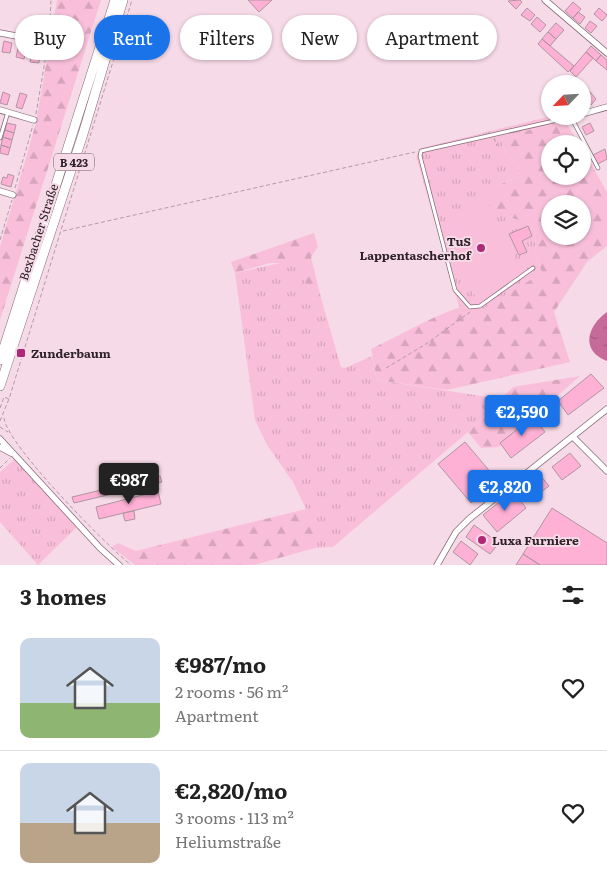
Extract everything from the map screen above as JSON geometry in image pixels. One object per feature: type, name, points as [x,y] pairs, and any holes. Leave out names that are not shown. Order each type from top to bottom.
[{"type":"main road","name":"Bexbacher Straße","points":[[0,360],[115,0]]},
{"type":"main road","name":"Bexbacher Straße","points":[[0,386],[83,134],[123,0]]},
{"type":"street","points":[[545,0],[607,53]]},
{"type":"street","points":[[0,33],[15,36]]},
{"type":"street","points":[[591,111],[607,107]]},
{"type":"street","points":[[0,110],[34,120]]},
{"type":"street","points":[[0,191],[13,195]]},
{"type":"street","points":[[437,565],[456,532],[469,519],[607,409]]},
{"type":"street","points":[[573,437],[607,471]]},
{"type":"street","points":[[0,440],[100,548],[119,565]]},
{"type":"street","points":[[0,447],[14,454]]},
{"type":"lane","points":[[0,138],[8,112]]},
{"type":"lane","points":[[533,268],[474,308],[462,300],[455,290],[419,161],[421,151],[541,124]]},
{"type":"lane","points":[[574,125],[598,168]]},
{"type":"path","points":[[0,421],[10,400],[132,0]]},
{"type":"path","points":[[493,135],[496,146]]},
{"type":"path","points":[[62,231],[421,151]]},
{"type":"path","points":[[386,368],[445,331],[474,308]]},
{"type":"path","points":[[0,408],[4,397],[10,400]]},
{"type":"path","points":[[4,416],[8,433]]},
{"type":"path","points":[[0,428],[8,433],[87,525],[110,548],[131,565]]},
{"type":"path","points":[[0,468],[14,454]]},
{"type":"green space","points":[[57,0],[101,0],[96,15],[94,15],[94,22],[84,54],[84,15],[54,15]]},
{"type":"green space","points":[[47,60],[82,60],[0,320],[0,247],[36,123]]},
{"type":"green space","points":[[541,119],[541,125],[549,125],[506,136],[501,140],[507,156],[519,165],[518,176],[497,186],[495,205],[502,213],[511,218],[531,222],[536,237],[535,250],[542,273],[492,307],[472,316],[465,317],[458,303],[416,156],[422,148]]},
{"type":"green space","points":[[549,125],[567,125],[574,135],[541,135],[541,185],[591,185],[591,164],[607,192],[607,246],[587,262],[554,312],[570,362],[447,390],[377,380],[371,349],[427,321],[461,307],[465,317],[470,317],[542,273],[535,250],[536,237],[531,223],[502,213],[494,203],[497,186],[518,176],[519,165],[507,156],[501,140],[506,136]]},
{"type":"green space","name":"TuS Lappentascherhof","points":[[488,202],[522,272],[474,295],[441,225]]},
{"type":"green space","points":[[314,233],[318,247],[311,257],[321,298],[313,300],[298,263],[270,263],[235,273],[231,262]]},
{"type":"green space","points":[[285,262],[299,263],[313,300],[321,298],[341,367],[345,368],[372,356],[377,380],[501,399],[468,432],[333,547],[315,548],[319,536],[293,482],[267,445],[255,420],[235,273]]},
{"type":"green space","points":[[580,376],[499,447],[481,448],[468,432],[513,387]]},
{"type":"green space","points":[[14,460],[77,527],[38,565],[0,522],[0,472]]},
{"type":"green space","points":[[306,509],[320,536],[315,548],[254,565],[135,565],[112,547],[118,543],[136,551]]},
{"type":"water","points":[[607,312],[607,361],[598,357],[593,351],[589,338],[595,324]]},
{"type":"building","points":[[248,0],[272,0],[259,12]]},
{"type":"building","points":[[520,0],[522,2],[516,9],[508,1]]},
{"type":"building","points":[[573,2],[581,9],[573,18],[565,11]]},
{"type":"building","points":[[527,8],[535,15],[530,21],[521,15]]},
{"type":"building","points":[[599,8],[607,15],[602,21],[594,14]]},
{"type":"building","points":[[578,12],[585,17],[580,24],[573,18]]},
{"type":"building","points":[[537,17],[546,25],[540,32],[531,24]]},
{"type":"building","points":[[590,21],[597,26],[591,33],[585,28]]},
{"type":"building","points":[[556,23],[564,30],[556,39],[548,32]]},
{"type":"building","points":[[548,32],[556,39],[550,46],[542,39]]},
{"type":"building","points":[[542,39],[574,66],[568,72],[538,44]]},
{"type":"building","points":[[4,41],[12,43],[10,53],[2,52]]},
{"type":"building","points":[[591,46],[601,55],[596,61],[586,52]]},
{"type":"building","points":[[586,52],[593,58],[578,75],[574,75],[570,71]]},
{"type":"building","points":[[601,55],[607,60],[607,70],[596,61]]},
{"type":"building","points":[[30,60],[39,60],[39,63],[30,62]]},
{"type":"building","points":[[3,92],[10,95],[7,105],[0,103]]},
{"type":"building","points":[[20,93],[27,95],[22,109],[16,107]]},
{"type":"building","points":[[591,93],[596,99],[591,105]]},
{"type":"building","points":[[7,123],[16,125],[14,133],[5,130]]},
{"type":"building","points":[[591,125],[594,131],[586,135],[582,127]]},
{"type":"building","points":[[5,130],[14,133],[12,140],[3,137]]},
{"type":"building","points":[[3,137],[12,140],[10,148],[1,145]]},
{"type":"building","points":[[1,145],[10,148],[8,155],[0,153]]},
{"type":"building","points":[[605,149],[607,159],[598,164],[593,155]]},
{"type":"building","points":[[8,174],[14,176],[11,187],[1,184],[3,177],[7,178]]},
{"type":"building","points":[[528,226],[532,236],[522,241],[527,252],[519,255],[509,234]]},
{"type":"building","points":[[591,374],[604,388],[568,415],[558,401]]},
{"type":"building","points":[[533,417],[545,432],[511,458],[500,443]]},
{"type":"building","points":[[465,442],[498,481],[471,503],[438,464]]},
{"type":"building","points":[[570,453],[581,466],[562,480],[552,467]]},
{"type":"building","points":[[536,470],[549,486],[528,502],[516,486]]},
{"type":"building","points":[[160,476],[162,482],[74,503],[72,497]]},
{"type":"building","points":[[158,491],[161,504],[99,519],[96,507]]},
{"type":"building","points":[[513,491],[526,508],[497,532],[483,515]]},
{"type":"building","points":[[552,508],[607,543],[607,565],[540,565],[523,554]]},
{"type":"building","points":[[134,511],[135,519],[125,521],[123,513]]},
{"type":"building","name":"Luxa Furniere","points":[[474,525],[499,543],[490,554],[466,537]]},
{"type":"building","points":[[461,541],[478,554],[470,565],[453,552]]},
{"type":"building","points":[[523,554],[540,565],[516,565]]},
{"type":"place","name":"TuS Lappentascherhof","points":[[481,248]]},
{"type":"place","name":"Zunderbaum","points":[[21,353]]},
{"type":"place","name":"Luxa Furniere","points":[[482,540]]}]
